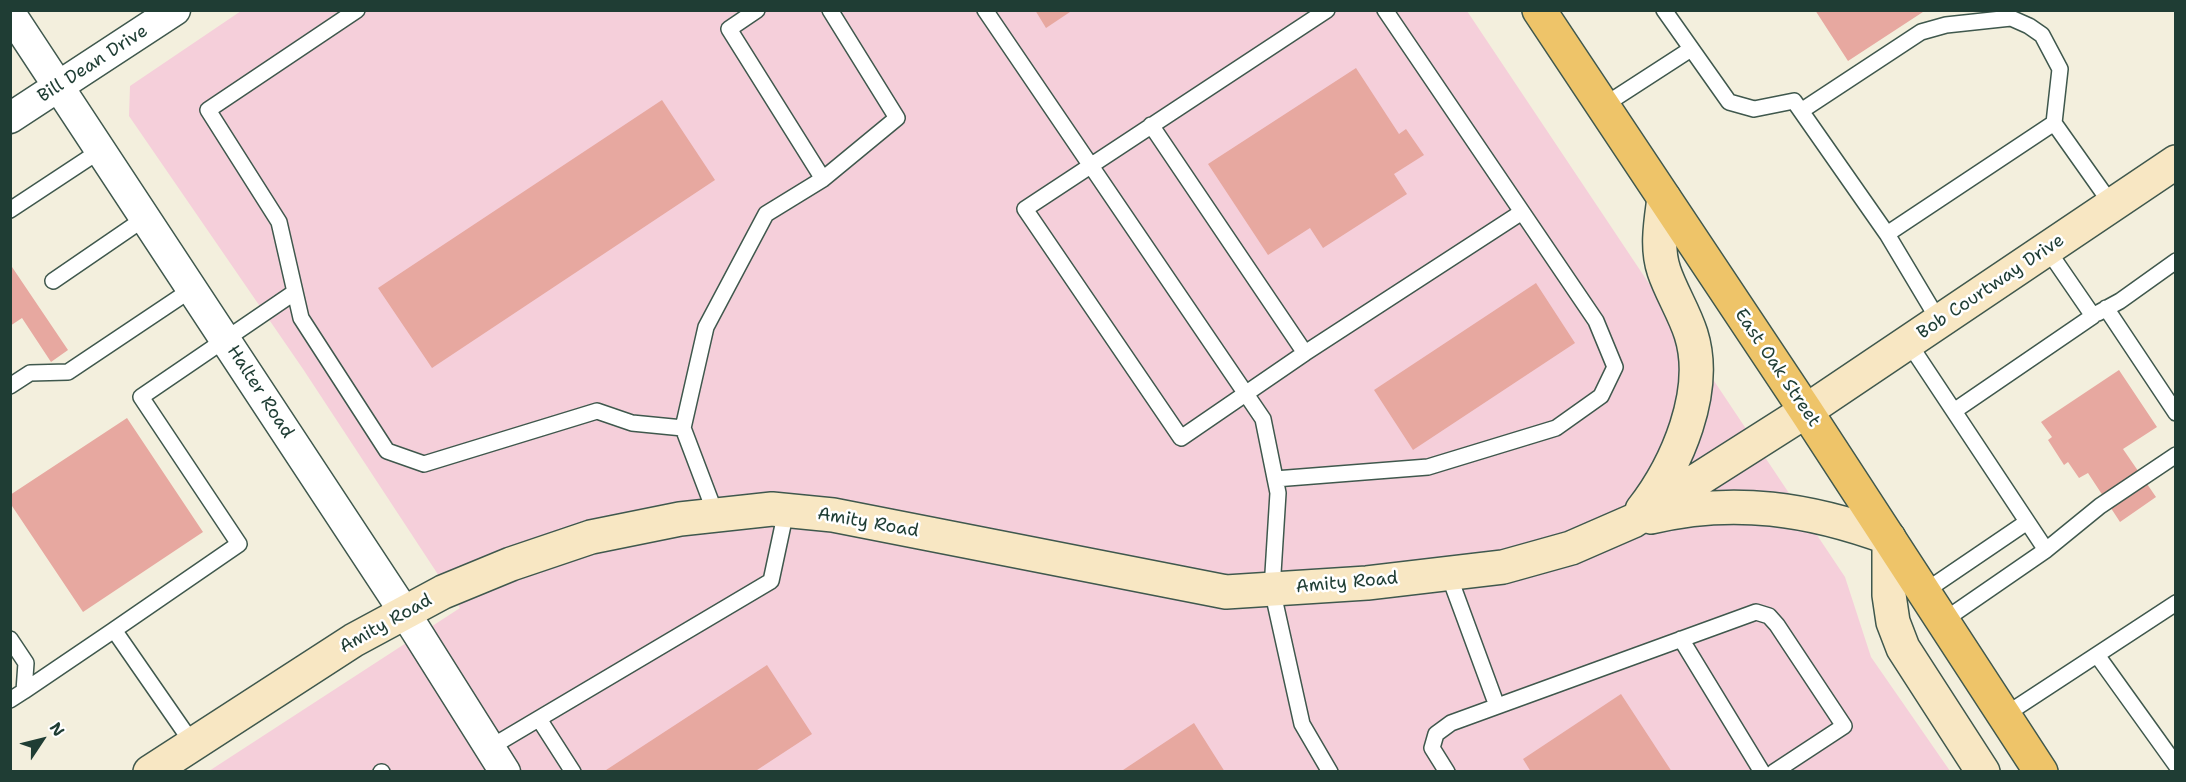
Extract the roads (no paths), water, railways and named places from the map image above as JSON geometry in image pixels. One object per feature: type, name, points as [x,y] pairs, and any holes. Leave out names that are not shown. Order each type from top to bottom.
[{"type":"highway","name":"East Oak Street","points":[[1539,10],[1806,411],[2041,771]]},
{"type":"street","name":"Bill Dean Drive","points":[[10,118],[175,10]]},
{"type":"street","name":"Halter Road","points":[[10,14],[225,338],[498,759]]},
{"type":"street","name":"Bob Courtway Drive","points":[[1806,411],[2175,162]]},
{"type":"street","points":[[1634,521],[1663,480],[1683,435],[1690,414],[1696,373],[1696,354],[1692,335],[1663,269],[1659,233],[1664,198]]},
{"type":"street","name":"Amity Road","points":[[150,771],[354,640],[443,592],[511,564],[591,537],[680,519],[772,509],[833,515],[1226,592],[1367,583],[1503,567],[1571,548],[1634,521],[1806,411]]},
{"type":"street","name":"Amity Road","points":[[1634,521],[1673,512],[1727,506],[1810,514],[1841,521],[1889,538]]},
{"type":"street","points":[[1889,538],[1889,595],[1893,622],[1903,648],[1983,771]]},
{"type":"lane","points":[[357,10],[208,110],[279,222],[301,318],[387,451],[424,464],[597,411],[632,423],[683,428]]},
{"type":"lane","points":[[757,10],[729,29],[823,179]]},
{"type":"lane","points":[[716,515],[683,428],[706,327],[766,214],[823,179],[897,118],[830,10]]},
{"type":"lane","points":[[985,10],[1263,419],[1278,493],[1272,589],[1302,724],[1330,771]]},
{"type":"lane","points":[[1327,10],[1025,209],[1180,438],[1305,353],[1522,212]]},
{"type":"lane","points":[[1275,479],[1428,468],[1556,428],[1601,396],[1615,367],[1596,321],[1385,10]]},
{"type":"lane","points":[[1664,10],[1729,102],[1754,109],[1794,101],[1887,234],[1939,321]]},
{"type":"lane","points":[[1801,111],[1922,32],[1946,25],[2011,18],[2042,35],[2060,69],[2054,123],[2112,205]]},
{"type":"lane","points":[[1603,106],[1692,49]]},
{"type":"lane","points":[[1887,234],[2054,123]]},
{"type":"lane","points":[[1151,125],[1305,353]]},
{"type":"lane","points":[[10,210],[101,150]]},
{"type":"lane","points":[[53,281],[145,218]]},
{"type":"lane","points":[[2047,249],[2099,312],[2175,413]]},
{"type":"lane","points":[[1954,411],[2099,312],[2120,301],[2175,261]]},
{"type":"lane","points":[[10,386],[30,373],[68,372],[192,289]]},
{"type":"lane","points":[[10,700],[239,544],[141,397],[295,292]]},
{"type":"lane","points":[[1908,342],[2046,550]]},
{"type":"lane","points":[[1943,621],[2046,550],[2100,506],[2175,455]]},
{"type":"lane","points":[[498,759],[539,719],[771,581],[786,511]]},
{"type":"lane","points":[[1924,592],[2027,522]]},
{"type":"lane","points":[[1448,573],[1497,706]]},
{"type":"lane","points":[[2005,715],[2175,603]]},
{"type":"lane","points":[[1447,771],[1432,748],[1436,734],[1452,723],[1756,612],[1769,616],[1777,624],[1844,726],[1774,771]]},
{"type":"lane","points":[[114,630],[193,744]]},
{"type":"lane","points":[[10,639],[26,663],[24,691]]},
{"type":"lane","points":[[1681,639],[1762,771]]},
{"type":"lane","points":[[2097,655],[2175,765]]},
{"type":"lane","points":[[539,719],[573,771]]}]
